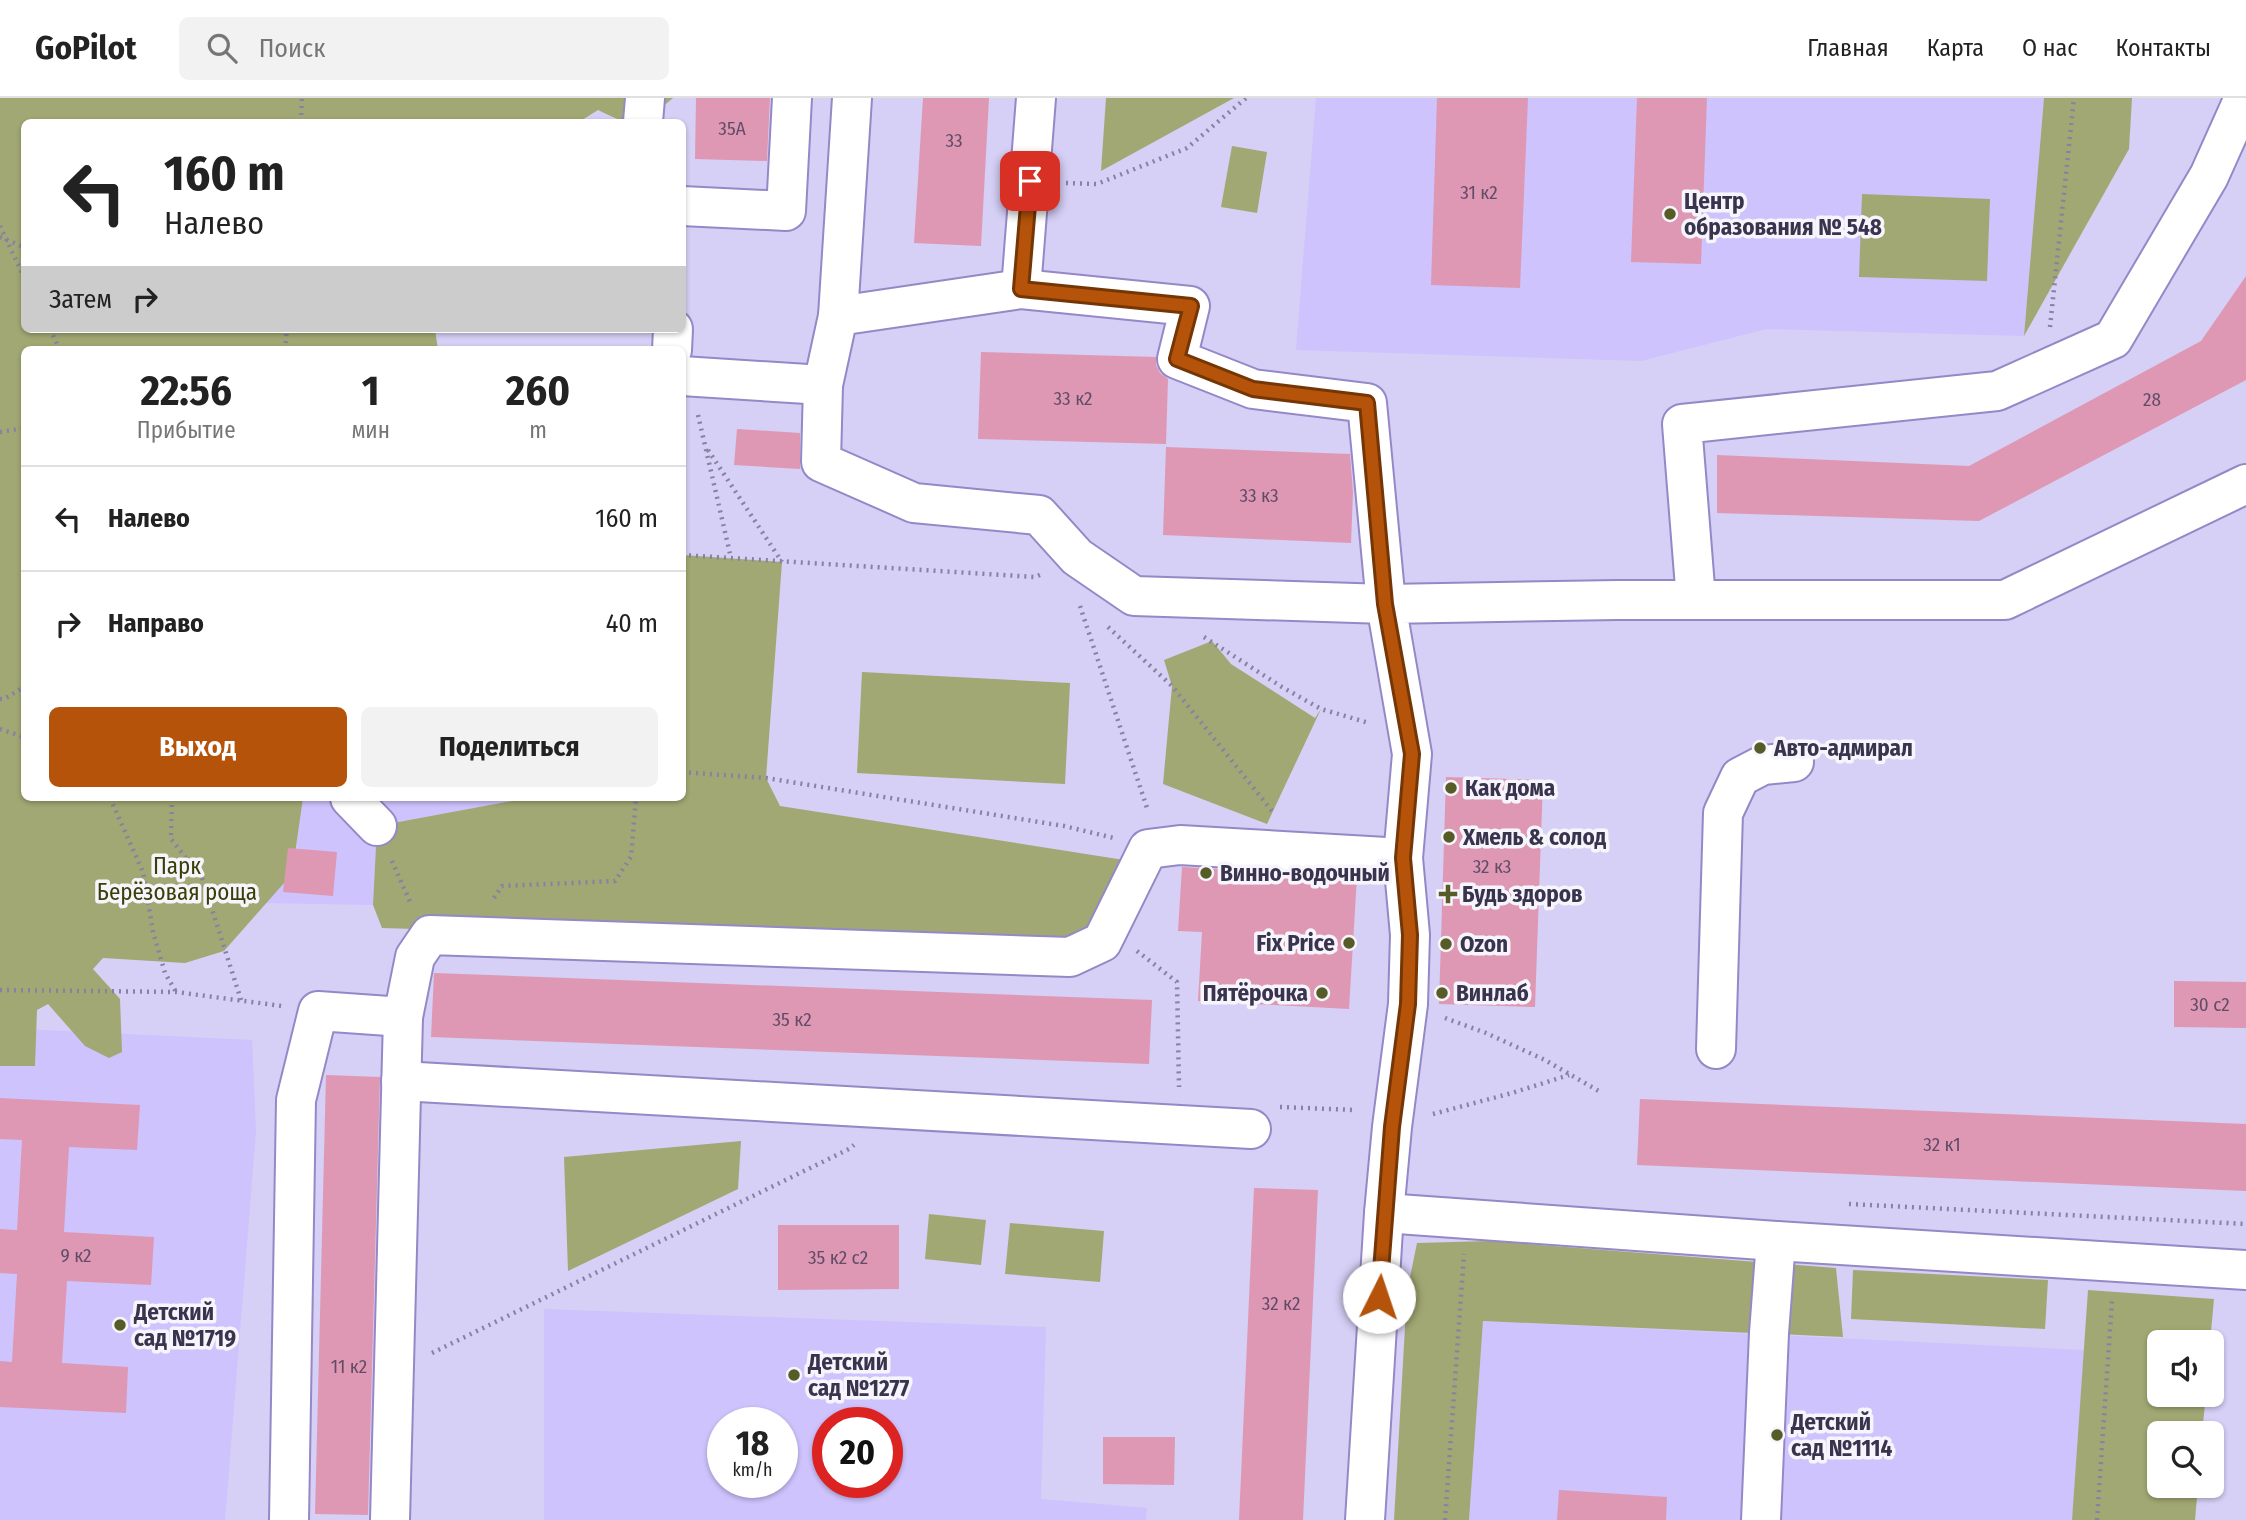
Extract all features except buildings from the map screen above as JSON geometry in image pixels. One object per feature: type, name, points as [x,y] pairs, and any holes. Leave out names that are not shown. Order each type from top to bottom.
[{"type":"lane","points":[[643,119],[645,98]]},
{"type":"lane","points":[[686,206],[786,211],[792,98]]},
{"type":"lane","points":[[852,98],[838,316],[823,385],[821,462],[914,503],[1039,515],[1077,556],[1134,596],[1385,604],[2005,600],[2246,484]]},
{"type":"lane","points":[[1021,289],[1036,98]]},
{"type":"lane","points":[[1696,600],[1682,424],[1997,391],[2113,339],[2209,176],[2245,98]]},
{"type":"lane","points":[[838,316],[1021,289],[1191,306],[1177,359],[1253,389],[1367,403],[1385,604],[1412,754],[1403,858],[1410,935],[1408,1004],[1384,1213],[1366,1520]]},
{"type":"lane","points":[[686,368],[823,385]]},
{"type":"lane","points":[[1716,1049],[1723,813],[1740,776],[1763,765],[1794,762]]},
{"type":"lane","points":[[353,801],[377,826]]},
{"type":"lane","points":[[1143,844],[1403,858]]},
{"type":"lane","points":[[390,1520],[403,1017],[415,957],[430,934],[1070,957],[1102,942],[1148,849],[1143,844]]},
{"type":"lane","points":[[289,1520],[296,1100],[318,1011],[403,1017]]},
{"type":"lane","points":[[401,1081],[1251,1129]]},
{"type":"lane","points":[[1384,1213],[1776,1241],[2246,1269]]},
{"type":"lane","points":[[1760,1520],[1776,1241]]},
{"type":"path","points":[[300,119],[302,98]]},
{"type":"path","points":[[1030,181],[1097,184],[1187,148],[1246,98]]},
{"type":"path","points":[[2045,370],[2074,98]]},
{"type":"path","points":[[0,226],[21,270]]},
{"type":"path","points":[[0,237],[21,246]]},
{"type":"path","points":[[686,383],[706,446],[731,558]]},
{"type":"path","points":[[0,432],[21,428]]},
{"type":"path","points":[[706,446],[782,562]]},
{"type":"path","points":[[686,555],[1035,577],[1077,556]]},
{"type":"path","points":[[686,772],[765,778],[1064,826],[1143,844],[1077,598],[1087,607]]},
{"type":"path","points":[[1106,625],[1172,686],[1273,812]]},
{"type":"path","points":[[1200,635],[1321,709],[1374,724],[1412,754]]},
{"type":"path","points":[[0,699],[21,689]]},
{"type":"path","points":[[0,729],[21,736]]},
{"type":"path","points":[[111,801],[143,872],[153,932],[165,973],[176,992]]},
{"type":"path","points":[[172,801],[171,839],[202,878],[242,1000]]},
{"type":"path","points":[[466,935],[502,887],[615,881],[631,858],[636,801]]},
{"type":"path","points":[[377,826],[413,910]]},
{"type":"path","points":[[1109,928],[1177,982],[1179,1089]]},
{"type":"path","points":[[0,990],[176,992],[318,1011]]},
{"type":"path","points":[[1408,1004],[1486,1033],[1545,1060],[1602,1093]]},
{"type":"path","points":[[1392,1127],[1570,1075]]},
{"type":"path","points":[[393,1371],[849,1149],[893,1109]]},
{"type":"path","points":[[1843,1204],[2246,1224]]},
{"type":"path","points":[[1446,1520],[1467,1219]]},
{"type":"path","points":[[2097,1520],[2115,1261]]},
{"type":"shaded area","name":"Центр образования № 548","points":[[1316,98],[2044,98],[2024,336],[1766,329],[1641,361],[1296,350]]},
{"type":"shaded area","points":[[278,801],[512,801],[377,826],[373,905],[264,903]]},
{"type":"shaded area","name":"Детский сад №1719","points":[[0,1028],[252,1040],[256,1131],[225,1520],[0,1520]]},
{"type":"shaded area","name":"Детский сад №1277","points":[[544,1309],[1046,1327],[1041,1499],[1147,1508],[1146,1520],[544,1520]]},
{"type":"shaded area","name":"Детский сад №1114","points":[[1483,1321],[2084,1350],[2072,1520],[1469,1520]]},
{"type":"green space","name":"Парк Берёзовая роща","points":[[0,98],[673,98],[645,119],[618,119],[598,110],[584,119],[21,119],[21,333],[436,333],[437,346],[21,346],[21,801],[303,801],[292,874],[224,951],[185,963],[103,958],[93,969],[120,999],[122,1052],[109,1058],[85,1046],[48,1004],[37,1010],[35,1066],[0,1066]]},
{"type":"green space","points":[[1106,98],[1234,98],[1101,171]]},
{"type":"green space","points":[[2044,98],[2132,98],[2129,149],[2024,336]]},
{"type":"green space","points":[[1232,146],[1267,152],[1257,213],[1221,207]]},
{"type":"green space","points":[[1862,194],[1990,199],[1987,281],[1859,277]]},
{"type":"green space","points":[[686,555],[782,562],[766,778],[780,806],[1124,860],[1087,938],[1068,950],[382,928],[373,905],[377,826],[512,801],[686,801]]},
{"type":"green space","points":[[1212,641],[1231,664],[1315,718],[1321,709],[1267,824],[1163,784],[1172,686],[1164,660]]},
{"type":"green space","points":[[862,672],[1070,683],[1065,784],[857,773]]},
{"type":"green space","points":[[741,1141],[738,1189],[568,1271],[564,1157]]},
{"type":"green space","points":[[929,1214],[986,1220],[981,1265],[925,1259]]},
{"type":"green space","points":[[1010,1223],[1104,1231],[1100,1282],[1005,1274]]},
{"type":"green space","points":[[1489,1241],[1836,1268],[1843,1337],[1483,1321],[1469,1520],[1394,1520],[1407,1292],[1417,1243]]},
{"type":"green space","points":[[1853,1270],[2048,1280],[2045,1329],[1851,1319]]},
{"type":"green space","points":[[2088,1290],[2214,1299],[2211,1330],[2147,1330],[2147,1407],[2205,1407],[2203,1421],[2147,1421],[2147,1498],[2197,1498],[2195,1520],[2072,1520]]},
{"type":"place","name":"Центр образования № 548","points":[[1670,214]]},
{"type":"place","name":"Авто-адмирал","points":[[1760,748]]},
{"type":"place","name":"Как дома","points":[[1451,788]]},
{"type":"place","name":"Хмель & солод","points":[[1449,837]]},
{"type":"place","name":"Винно-водочный","points":[[1206,873]]},
{"type":"place","name":"Будь здоров","points":[[1448,894]]},
{"type":"place","name":"Fix Price","points":[[1349,943]]},
{"type":"place","name":"Ozon","points":[[1446,944]]},
{"type":"place","name":"Пятёрочка","points":[[1322,993]]},
{"type":"place","name":"Винлаб","points":[[1442,993]]},
{"type":"place","name":"Детский сад №1719","points":[[120,1325]]},
{"type":"place","name":"Детский сад №1277","points":[[794,1375]]},
{"type":"place","name":"Детский сад №1114","points":[[1777,1435]]},
{"type":"route","points":[[1030,181],[1021,289],[1191,306],[1177,359],[1253,389],[1367,403],[1385,604],[1412,754],[1403,858],[1410,935],[1408,1004],[1392,1127],[1379,1297]]}]
